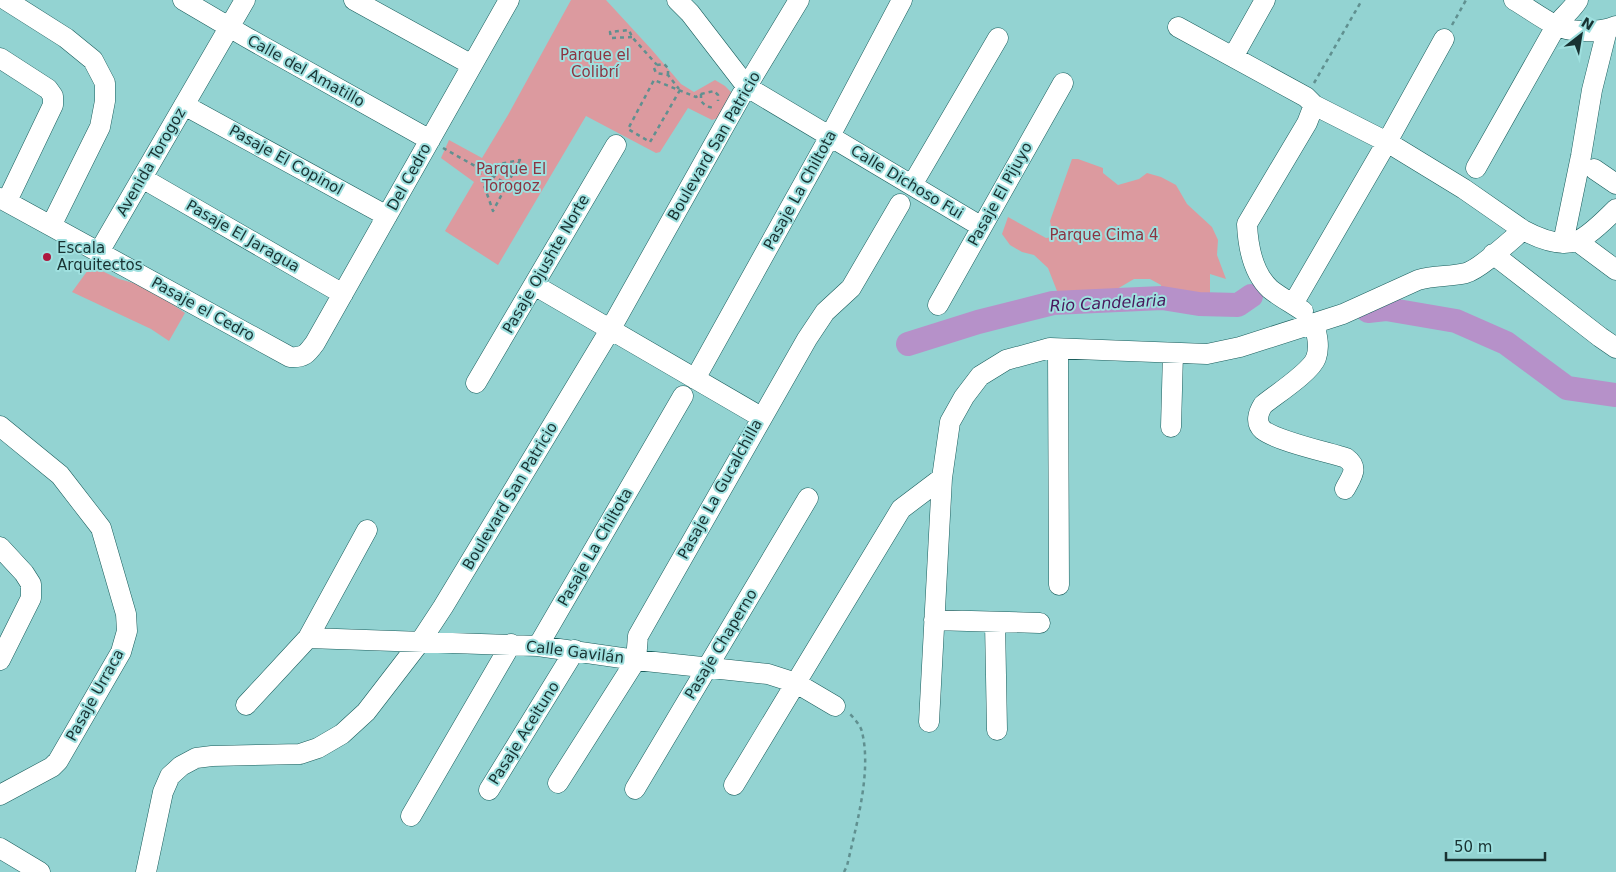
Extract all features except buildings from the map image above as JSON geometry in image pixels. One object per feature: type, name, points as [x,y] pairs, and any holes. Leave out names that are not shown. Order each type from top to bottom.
[{"type":"street","points":[[6,0],[66,38],[93,60],[105,83],[105,101],[100,127],[50,226]]},
{"type":"street","name":"Calle del Amatillo","points":[[183,0],[430,140]]},
{"type":"street","name":"Avenida Torogoz","points":[[99,252],[245,0]]},
{"type":"street","points":[[354,0],[472,65]]},
{"type":"street","name":"Del Cedro","points":[[308,353],[509,0]]},
{"type":"street","name":"Boulevard San Patricio","points":[[146,872],[163,792],[170,776],[181,766],[196,758],[300,754],[318,748],[342,734],[366,712],[420,642],[444,608],[610,330],[747,87],[799,0]]},
{"type":"street","name":"Pasaje La Chiltota","points":[[695,379],[830,136],[902,0]]},
{"type":"street","points":[[1233,57],[1265,0]]},
{"type":"street","points":[[1514,0],[1556,26],[1583,31],[1612,28],[1592,90],[1578,175],[1570,242]]},
{"type":"street","points":[[1476,168],[1556,26],[1578,0]]},
{"type":"street","name":"Calle Dichoso Fui","points":[[689,4],[747,87],[982,228]]},
{"type":"street","points":[[1178,27],[1387,142],[1464,189],[1523,230],[1536,237],[1570,242],[1616,270]]},
{"type":"street","points":[[912,185],[998,38]]},
{"type":"street","points":[[1293,304],[1444,39]]},
{"type":"street","points":[[0,58],[48,89],[53,96],[52,105],[4,200],[99,252]]},
{"type":"street","name":"Pasaje El Pijuyo","points":[[938,305],[1063,83]]},
{"type":"street","points":[[1310,101],[1306,123],[1247,224],[1248,241],[1257,272],[1270,288],[1318,322],[1318,350],[1316,360],[1307,370],[1263,405],[1258,413],[1258,420],[1262,429],[1275,437],[1346,458],[1352,462],[1354,467],[1353,474],[1345,490]]},
{"type":"street","name":"Pasaje El Copinol","points":[[184,105],[387,216]]},
{"type":"street","name":"Pasaje Ojushte Norte","points":[[476,383],[616,145]]},
{"type":"street","points":[[1594,169],[1616,184]]},
{"type":"street","name":"Pasaje El Jaragua","points":[[142,178],[343,294]]},
{"type":"street","name":"Pasaje La Gucalchilla","points":[[558,783],[636,660],[638,636],[807,339],[825,312],[850,288],[900,204]]},
{"type":"street","points":[[1570,242],[1602,222],[1616,209]]},
{"type":"street","points":[[928,722],[942,478],[950,422],[964,397],[980,376],[1006,360],[1050,348],[1207,354],[1240,347],[1343,314],[1418,280],[1432,276],[1467,272],[1523,230]]},
{"type":"street","name":"Pasaje el Cedro","points":[[99,252],[290,357],[299,358],[308,353]]},
{"type":"street","points":[[1493,254],[1600,338],[1616,348]]},
{"type":"street","points":[[534,285],[761,417]]},
{"type":"street","points":[[1058,349],[1059,585]]},
{"type":"street","points":[[1170,427],[1173,353]]},
{"type":"street","name":"Pasaje La Chiltota","points":[[538,646],[683,396]]},
{"type":"street","name":"Pasaje Urraca","points":[[0,426],[60,475],[101,528],[126,614],[127,631],[121,652],[58,761],[52,767],[0,795]]},
{"type":"street","points":[[734,785],[901,509],[942,478]]},
{"type":"street","name":"Pasaje Chaperno","points":[[635,790],[808,498]]},
{"type":"street","points":[[246,704],[308,638],[367,530]]},
{"type":"street","points":[[0,547],[24,572],[31,584],[32,598],[2,648]]},
{"type":"street","points":[[934,620],[1040,623]]},
{"type":"street","points":[[995,622],[997,730]]},
{"type":"street","name":"Calle Gavilán","points":[[308,638],[538,646],[636,660],[768,674],[796,683],[835,706]]},
{"type":"street","points":[[411,816],[512,644]]},
{"type":"street","name":"Pasaje Aceituno","points":[[489,790],[575,650]]},
{"type":"street","points":[[0,848],[40,872]]},
{"type":"path","points":[[1310,101],[1362,0]]},
{"type":"path","points":[[1444,39],[1466,0]]},
{"type":"path","points":[[632,37],[612,38],[610,32],[629,30],[632,37],[657,65]]},
{"type":"path","points":[[657,65],[664,64],[668,68],[668,75],[680,90]]},
{"type":"path","points":[[657,65],[654,68],[656,73],[668,75]]},
{"type":"path","points":[[680,90],[650,142],[628,129],[654,80],[680,90],[696,97],[704,105],[715,106],[718,101],[718,95],[714,91],[696,97]]},
{"type":"path","points":[[701,94],[701,101]]},
{"type":"path","points":[[430,140],[507,184]]},
{"type":"path","points":[[520,160],[493,211],[478,168],[520,160]]},
{"type":"path","points":[[835,706],[850,714],[862,730],[866,762],[859,815],[844,872]]},
{"type":"green space","name":"Parque el Colibrí","points":[[571,0],[606,0],[681,84],[694,92],[715,80],[732,93],[720,117],[712,120],[688,108],[660,152],[656,153],[586,116],[498,265],[445,231],[474,182],[441,158],[449,140],[482,158],[508,115]]},
{"type":"green space","name":"Parque Cima 4","points":[[1072,159],[1078,159],[1103,168],[1103,173],[1118,185],[1139,179],[1147,173],[1161,177],[1176,185],[1187,204],[1212,227],[1218,240],[1217,255],[1226,279],[1210,274],[1210,306],[1187,303],[1187,295],[1162,298],[1161,285],[1150,279],[1134,279],[1117,289],[1090,293],[1057,291],[1048,268],[1034,255],[1022,252],[1010,245],[1002,234],[1008,217],[1046,238],[1053,237],[1050,221]]},
{"type":"green space","points":[[88,270],[102,271],[119,279],[148,287],[185,313],[169,341],[151,329],[72,292]]},
{"type":"waterway","name":"Rio Candelaria","points":[[908,344],[978,322],[1053,303],[1162,298],[1199,304],[1238,305],[1251,296]]},
{"type":"waterway","name":"Rio Candelaria","points":[[1368,311],[1386,309],[1456,321],[1506,343],[1567,388],[1616,395]]},
{"type":"place","name":"Escala Arquitectos","points":[[47,257]]},
{"type":"park label","name":"Parque El Torogoz","points":[[511,178]]}]
